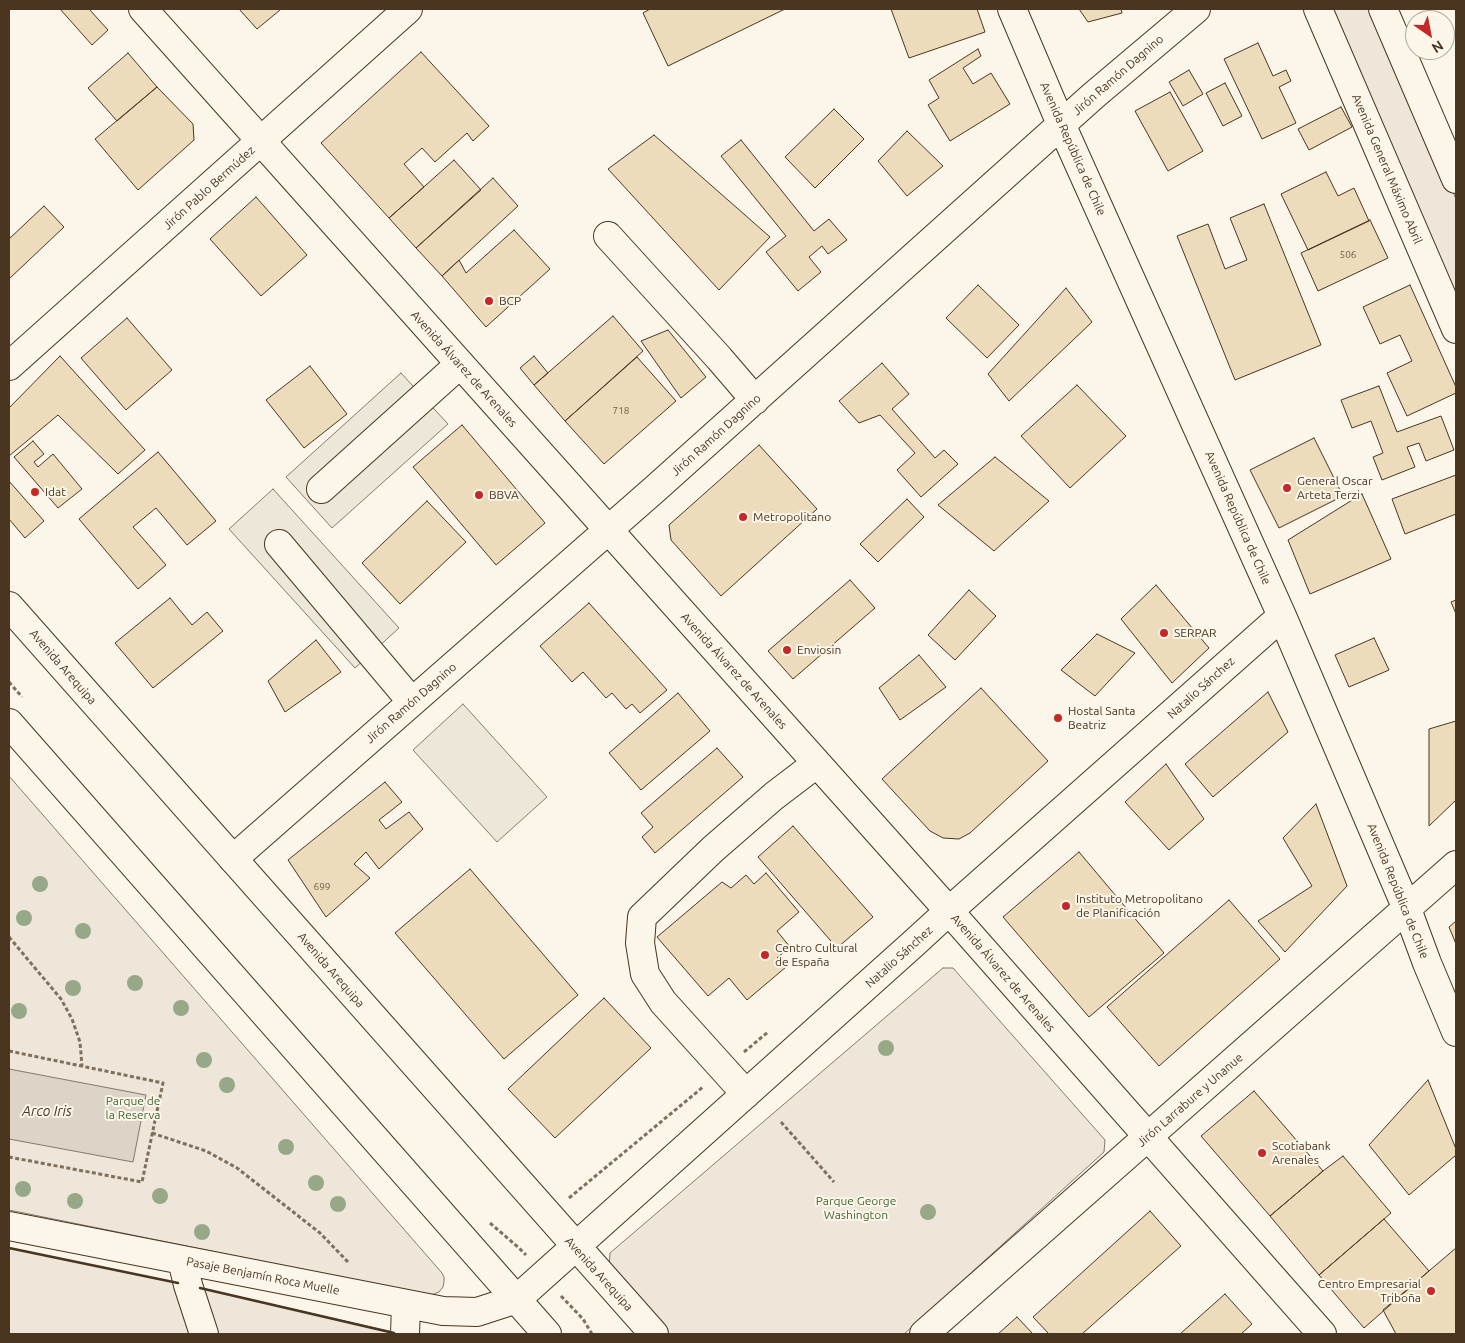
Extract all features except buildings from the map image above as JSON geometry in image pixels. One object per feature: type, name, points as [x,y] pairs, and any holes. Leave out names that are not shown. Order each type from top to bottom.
[{"type":"street","name":"Avenida Álvarez de Arenales","points":[[143,9],[949,911],[1322,1334]]},
{"type":"street","name":"Jirón Pablo Bermúdez","points":[[9,366],[408,9]]},
{"type":"street","name":"Avenida República de Chile","points":[[1012,9],[1061,124],[1282,616],[1456,1032]]},
{"type":"street","name":"Jirón Ramón Dagnino","points":[[233,859],[755,400],[1061,124],[1196,9]]},
{"type":"street","name":"Avenida General Máximo Abril","points":[[1318,9],[1456,329]]},
{"type":"street","points":[[1383,9],[1456,179]]},
{"type":"street","points":[[608,236],[755,400]]},
{"type":"street","points":[[320,489],[460,364]]},
{"type":"street","points":[[279,544],[412,702]]},
{"type":"street","name":"Avenida Arequipa","points":[[9,606],[654,1334]]},
{"type":"street","name":"Natalio Sánchez","points":[[516,1300],[949,911],[1282,616]]},
{"type":"street","points":[[9,723],[547,1334]]},
{"type":"street","points":[[746,1094],[663,1002],[645,974],[640,944],[642,917],[713,849],[774,796],[816,764]]},
{"type":"street","name":"Jirón Larrabure y Unanue","points":[[924,1334],[1456,865]]},
{"type":"street","name":"Pasaje Benjamín Roca Muelle","points":[[9,1226],[443,1311],[477,1312],[516,1300]]},
{"type":"street","points":[[182,1260],[204,1334]]},
{"type":"street","points":[[406,1304],[406,1334]]},
{"type":"path","points":[[9,937],[61,1000],[72,1019],[80,1042],[82,1066]]},
{"type":"path","points":[[9,1052],[163,1083],[142,1182],[9,1156]]},
{"type":"path","points":[[781,1122],[834,1182]]},
{"type":"path","points":[[152,1133],[206,1151],[237,1168],[320,1233],[354,1268]]},
{"type":"green space","points":[[1328,9],[1374,9],[1456,199],[1456,303]]},
{"type":"green space","name":"Parque de la Reserva","points":[[9,776],[442,1273],[444,1282],[439,1292],[428,1295],[9,1210]]},
{"type":"green space","name":"Parque George Washington","points":[[943,968],[953,968],[1105,1140],[1104,1152],[904,1334],[667,1334],[609,1269],[610,1253]]},
{"type":"green space","points":[[9,1248],[188,1285],[401,1334],[9,1334]]},
{"type":"shaded area","points":[[401,373],[448,424],[332,528],[286,477]]},
{"type":"shaded area","points":[[273,489],[399,628],[355,668],[229,529]]},
{"type":"shaded area","points":[[463,704],[547,797],[497,842],[413,750]]},
{"type":"water","name":"Arco Iris","points":[[9,1069],[146,1095],[133,1162],[9,1139]]},
{"type":"wall","points":[[9,1248],[178,1283]]},
{"type":"wall","points":[[200,1288],[394,1333]]},
{"type":"place","name":"BCP","points":[[489,301]]},
{"type":"place","name":"General Oscar Arteta Terzi","points":[[1287,488]]},
{"type":"place","name":"Idat","points":[[35,492]]},
{"type":"place","name":"BBVA","points":[[479,495]]},
{"type":"place","name":"Metropolitano","points":[[743,517]]},
{"type":"place","name":"SERPAR","points":[[1164,633]]},
{"type":"place","name":"Enviosin","points":[[787,650]]},
{"type":"place","name":"Hostal Santa Beatriz","points":[[1058,718]]},
{"type":"place","name":"Instituto Metropolitano de Planificación","points":[[1066,906]]},
{"type":"place","name":"Centro Cultural de España","points":[[765,955]]},
{"type":"place","name":"Scotiabank Arenales","points":[[1262,1153]]},
{"type":"place","name":"Centro Empresarial Triboña","points":[[1431,1291]]}]
